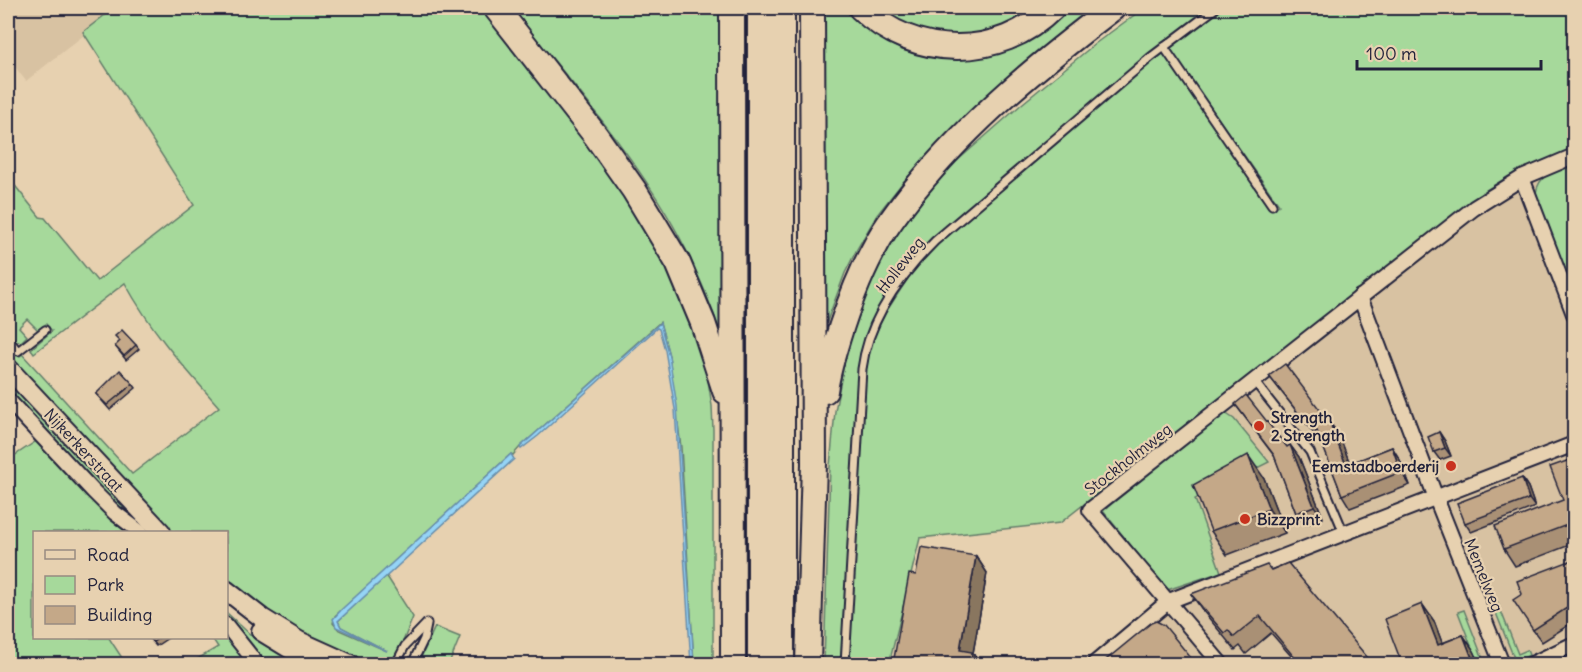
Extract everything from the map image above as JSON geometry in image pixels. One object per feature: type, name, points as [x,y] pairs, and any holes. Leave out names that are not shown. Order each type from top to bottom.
[{"type":"highway","points":[[496,8],[596,136],[634,190],[678,263],[704,323],[733,423]]},
{"type":"highway","points":[[732,8],[733,664]]},
{"type":"highway","points":[[760,8],[760,664]]},
{"type":"highway","points":[[782,8],[782,664]]},
{"type":"highway","points":[[808,664],[814,465],[812,8]]},
{"type":"highway","points":[[861,8],[884,27],[930,45],[951,48],[971,47],[1015,34],[1052,8]]},
{"type":"highway","points":[[814,465],[828,368],[848,306],[876,245],[900,208],[966,132],[1011,90],[1113,8]]},
{"type":"main road","name":"Nijkerkerstraat","points":[[8,368],[160,531]]},
{"type":"main road","points":[[228,592],[261,618],[299,641],[350,664]]},
{"type":"main road","points":[[228,606],[253,626],[315,664]]},
{"type":"street","name":"Stockholmweg","points":[[1169,601],[1090,510],[1474,208],[1522,178],[1575,156]]},
{"type":"street","points":[[1522,178],[1575,314]]},
{"type":"street","points":[[1360,297],[1436,498]]},
{"type":"street","name":"Nijkerkerstraat","points":[[8,400],[93,491],[115,513],[139,531]]},
{"type":"street","points":[[1094,664],[1169,601],[1575,444]]},
{"type":"street","name":"Memelweg","points":[[1436,498],[1502,664]]},
{"type":"street","points":[[1169,601],[1221,664]]},
{"type":"street","points":[[228,628],[257,664]]},
{"type":"street","points":[[1532,664],[1575,644]]},
{"type":"lane","name":"Holleweg","points":[[845,664],[862,369],[868,342],[883,310],[911,267],[935,241],[1164,47],[1216,8]]},
{"type":"lane","points":[[1164,47],[1272,205]]},
{"type":"lane","points":[[8,339],[18,351],[45,330]]},
{"type":"lane","points":[[1254,381],[1310,452],[1344,533]]},
{"type":"lane","points":[[396,664],[405,646],[427,623],[424,639],[412,664]]},
{"type":"shaded area","points":[[8,8],[118,8],[26,81],[8,58]]},
{"type":"shaded area","points":[[1574,129],[1574,632],[1512,664],[1105,664],[1166,610],[1074,496],[1459,183]]},
{"type":"green space","points":[[114,8],[483,8],[587,143],[631,205],[668,264],[705,362],[712,406],[713,430],[713,664],[694,664],[681,447],[669,356],[660,322],[513,455],[511,454],[335,616],[333,623],[339,630],[387,651],[341,627],[338,621],[386,575],[413,617],[397,656],[389,664],[363,664],[335,654],[228,588],[228,531],[171,531],[8,358],[8,343],[20,356],[22,354],[132,474],[219,407],[157,333],[125,283],[34,353],[31,349],[52,331],[46,324],[38,330],[27,319],[19,327],[27,336],[21,342],[8,335],[8,196],[10,193],[8,177],[97,281],[194,205],[83,32]]},
{"type":"green space","points":[[512,8],[721,8],[722,337],[691,260],[662,206],[622,147]]},
{"type":"green space","points":[[825,8],[845,8],[863,26],[906,51],[929,57],[952,59],[976,58],[1000,52],[1036,35],[1048,27],[1067,8],[1102,8],[975,112],[903,182],[877,215],[857,249],[845,273],[826,324]]},
{"type":"green space","points":[[872,8],[1045,8],[1025,22],[951,44],[916,34]]},
{"type":"green space","points":[[1144,8],[1210,8],[1149,54],[933,238],[907,266],[876,315],[862,350],[858,369],[842,664],[824,664],[830,466],[835,411],[849,337],[861,296],[892,239],[919,201],[949,168],[1096,43]]},
{"type":"green space","points":[[1223,8],[1574,8],[1574,149],[1509,176],[1486,190],[1060,523],[920,538],[889,664],[849,664],[866,370],[871,343],[886,312],[914,269],[938,244],[1163,52],[1273,209],[1279,205],[1169,48]]},
{"type":"green space","points":[[1574,163],[1574,297],[1536,193],[1545,176]]},
{"type":"green space","points":[[8,378],[150,531],[146,531],[108,500],[8,393]]},
{"type":"green space","points":[[1225,413],[1234,419],[1269,462],[1195,499],[1221,572],[1167,590],[1103,511]]},
{"type":"green space","points":[[41,438],[124,531],[33,531],[33,639],[110,639],[126,664],[8,664],[8,460]]},
{"type":"green space","points":[[1497,601],[1518,654],[1527,650],[1529,655],[1519,661],[1514,658],[1492,603]]},
{"type":"green space","points":[[1464,610],[1485,664],[1478,664],[1458,612]]},
{"type":"green space","points":[[228,614],[255,639],[296,664],[263,664],[228,619]]},
{"type":"green space","points":[[435,627],[460,637],[449,664],[418,664]]},
{"type":"green space","points":[[228,633],[252,664],[189,664],[218,647],[213,639],[228,639]]},
{"type":"water","points":[[660,323],[669,356],[677,406],[694,664],[691,664],[675,409],[659,329],[657,328],[538,436],[521,449],[520,447]]},
{"type":"water","points":[[511,454],[514,459],[338,621],[341,627],[387,651],[336,627],[333,619],[342,609]]},
{"type":"building","points":[[122,330],[136,345],[124,356],[115,346],[120,341],[115,336]]},
{"type":"building","points":[[1285,364],[1330,423],[1346,465],[1392,447],[1401,472],[1342,495],[1317,431],[1314,433],[1269,376]]},
{"type":"building","points":[[120,370],[133,384],[107,405],[96,394]]},
{"type":"building","points":[[1246,395],[1287,447],[1290,445],[1314,506],[1296,513],[1274,455],[1235,404]]},
{"type":"building","points":[[1439,432],[1445,448],[1434,452],[1428,437]]},
{"type":"building","points":[[1248,455],[1269,509],[1211,531],[1193,485]]},
{"type":"building","points":[[1575,458],[1575,522],[1504,549],[1495,526],[1563,500],[1550,467]]},
{"type":"building","points":[[1522,478],[1529,499],[1465,523],[1457,503]]},
{"type":"building","points":[[921,547],[976,556],[960,650],[972,652],[971,661],[958,659],[957,664],[893,664],[909,574],[916,575]]},
{"type":"building","points":[[1575,559],[1575,604],[1533,630],[1513,600],[1522,594],[1517,581]]},
{"type":"building","points":[[1288,563],[1373,664],[1300,664],[1260,616],[1234,637],[1228,630],[1224,633],[1191,594],[1267,565],[1271,570]]},
{"type":"building","points":[[1422,604],[1438,645],[1463,635],[1472,658],[1460,664],[1402,664],[1385,619]]},
{"type":"building","points":[[1156,621],[1164,625],[1196,664],[1101,664],[1151,623]]},
{"type":"place","name":"Strength 2 Strength","points":[[1259,426]]},
{"type":"place","name":"Eemstadboerderij","points":[[1451,466]]},
{"type":"place","name":"Bizzprint","points":[[1245,519]]}]
